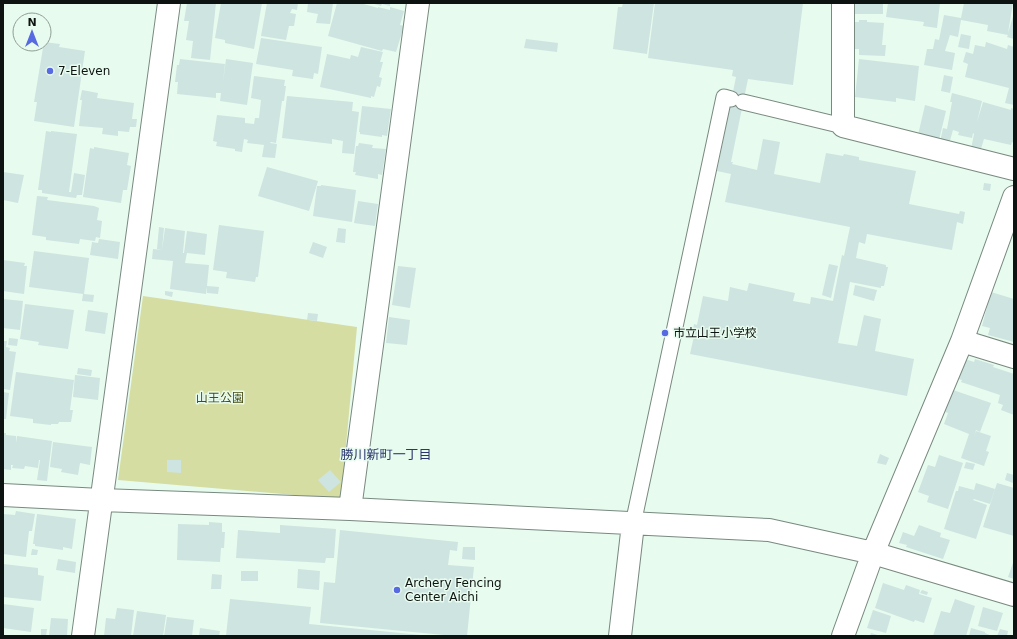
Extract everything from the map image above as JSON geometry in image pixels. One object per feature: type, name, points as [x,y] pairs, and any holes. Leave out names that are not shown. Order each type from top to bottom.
[{"type":"street","points":[[83,636],[169,3]]},
{"type":"street","points":[[350,509],[418,3]]},
{"type":"street","points":[[843,3],[843,126],[1014,169]]},
{"type":"street","points":[[843,636],[873,553],[962,341],[1014,197]]},
{"type":"street","points":[[962,341],[1014,357]]},
{"type":"street","points":[[3,495],[350,509],[769,530],[873,553],[1014,595]]},
{"type":"street","points":[[620,636],[633,524]]},
{"type":"lane","points":[[633,524],[724,98],[843,126]]},
{"type":"green space","name":"山王公園","points":[[143,296],[357,327],[341,499],[118,480]]},
{"type":"building","points":[[187,3],[216,3],[210,60],[191,58],[193,41],[186,40],[189,21],[184,21]]},
{"type":"building","points":[[221,3],[262,3],[254,49],[225,43],[225,40],[215,38]]},
{"type":"building","points":[[267,3],[298,3],[297,10],[292,9],[290,13],[296,14],[294,26],[289,26],[286,40],[261,36]]},
{"type":"building","points":[[308,3],[333,3],[330,24],[316,23],[318,14],[307,12]]},
{"type":"building","points":[[337,3],[360,3],[378,8],[390,10],[390,7],[404,11],[400,25],[404,26],[396,52],[383,49],[382,51],[328,36]]},
{"type":"building","points":[[371,3],[390,3],[390,6],[382,4],[381,6]]},
{"type":"building","points":[[623,3],[654,3],[647,54],[613,49],[618,7],[622,7]]},
{"type":"building","points":[[655,3],[803,3],[793,85],[748,79],[731,162],[733,162],[732,164],[757,170],[763,139],[780,142],[774,174],[820,183],[826,153],[859,157],[859,160],[916,171],[909,204],[959,214],[960,211],[965,212],[963,224],[957,222],[952,250],[867,234],[865,244],[859,242],[856,258],[886,265],[886,267],[888,267],[884,286],[881,286],[881,288],[850,282],[838,343],[857,346],[864,315],[881,319],[875,351],[914,359],[907,396],[690,354],[694,336],[692,335],[694,324],[697,325],[703,296],[728,301],[730,287],[747,291],[749,283],[795,293],[793,301],[810,304],[811,297],[833,301],[842,255],[844,256],[850,227],[725,202],[731,174],[717,171],[736,77],[732,76],[733,70],[648,58]]},
{"type":"building","points":[[851,3],[883,3],[883,14],[851,14]]},
{"type":"building","points":[[888,3],[940,3],[937,28],[923,26],[924,22],[886,17]]},
{"type":"building","points":[[964,3],[1013,3],[1008,33],[1014,13],[1014,39],[1007,37],[1008,35],[987,31],[988,25],[961,20],[958,37],[950,35],[945,51],[955,53],[952,70],[924,65],[927,49],[933,49],[935,39],[939,40],[944,15],[961,18]]},
{"type":"building","points":[[859,20],[884,23],[882,45],[886,45],[885,56],[859,55],[859,49],[849,49],[851,22],[859,22]]},
{"type":"building","points":[[961,34],[971,36],[969,49],[958,47]]},
{"type":"building","points":[[261,38],[322,47],[318,74],[314,73],[313,79],[292,76],[293,70],[256,64]]},
{"type":"building","points":[[526,39],[558,43],[557,52],[524,48]]},
{"type":"building","points":[[986,42],[1007,49],[1008,45],[1014,47],[1014,105],[1005,103],[1009,88],[965,77],[968,64],[963,62],[966,52],[973,54],[975,45],[985,47]]},
{"type":"building","points":[[52,43],[60,44],[59,47],[85,51],[74,127],[34,121],[37,102],[34,102],[42,52],[52,52]]},
{"type":"building","points":[[361,47],[383,52],[380,62],[383,62],[379,77],[382,78],[380,87],[377,86],[374,97],[371,96],[371,98],[320,87],[327,54],[350,59],[351,55],[358,57]]},
{"type":"building","points":[[180,59],[225,64],[223,82],[226,59],[253,63],[247,105],[220,101],[221,93],[216,93],[216,98],[177,94],[178,82],[175,82],[177,65],[179,65]]},
{"type":"building","points":[[859,59],[919,66],[915,101],[896,98],[896,102],[855,97]]},
{"type":"building","points":[[944,75],[953,77],[950,93],[941,91]]},
{"type":"building","points":[[254,76],[285,80],[284,86],[286,86],[284,101],[282,101],[276,143],[270,143],[277,144],[275,158],[262,157],[264,145],[247,143],[248,140],[244,139],[242,152],[235,151],[235,149],[216,146],[217,142],[213,141],[217,115],[245,118],[245,123],[254,124],[255,118],[259,118],[261,100],[251,98]]},
{"type":"building","points":[[82,90],[98,93],[97,98],[134,103],[132,119],[137,119],[136,127],[130,127],[129,132],[118,131],[118,136],[102,134],[103,128],[79,126]]},
{"type":"building","points":[[952,93],[982,101],[977,122],[983,102],[1011,110],[1011,108],[1014,109],[1014,143],[1012,142],[1011,145],[984,139],[980,152],[971,149],[973,133],[972,138],[958,135],[959,132],[953,130],[949,144],[940,142],[943,128],[947,129],[952,102],[950,102]]},
{"type":"building","points":[[287,96],[353,102],[352,111],[359,112],[354,154],[342,153],[343,141],[332,139],[332,144],[282,138]]},
{"type":"building","points":[[925,105],[946,111],[939,140],[918,135]]},
{"type":"building","points":[[362,106],[391,109],[387,136],[382,135],[382,137],[360,134]]},
{"type":"building","points":[[46,131],[77,134],[69,192],[71,192],[74,173],[85,175],[82,195],[77,195],[76,198],[42,193],[42,190],[38,190]]},
{"type":"building","points":[[359,143],[373,145],[372,148],[386,149],[382,175],[378,174],[378,179],[355,175],[356,172],[353,172],[356,146],[358,146]]},
{"type":"building","points":[[94,147],[129,153],[127,165],[131,166],[127,190],[123,190],[121,203],[83,197],[90,148],[94,149]]},
{"type":"building","points":[[267,167],[318,181],[309,211],[258,196]]},
{"type":"building","points":[[3,172],[24,175],[18,203],[3,200]]},
{"type":"building","points":[[984,183],[991,184],[990,191],[983,190]]},
{"type":"building","points":[[321,185],[356,190],[352,222],[313,216],[317,186]]},
{"type":"building","points":[[37,196],[48,197],[47,200],[94,206],[99,208],[97,220],[102,221],[100,238],[96,237],[95,241],[80,239],[79,244],[46,240],[46,237],[32,235]]},
{"type":"building","points":[[358,201],[378,204],[375,226],[354,223]]},
{"type":"building","points":[[219,225],[264,231],[258,277],[256,277],[255,282],[226,278],[227,272],[213,270]]},
{"type":"building","points":[[159,227],[164,228],[162,250],[157,249]]},
{"type":"building","points":[[165,228],[185,231],[183,253],[187,231],[207,234],[205,255],[187,253],[185,263],[209,265],[207,286],[219,287],[218,294],[207,293],[207,287],[206,294],[170,289],[173,261],[152,259],[153,249],[162,250]]},
{"type":"building","points":[[338,228],[346,229],[345,243],[336,242]]},
{"type":"building","points":[[99,239],[120,242],[118,259],[90,255],[92,242],[98,243]]},
{"type":"building","points":[[313,242],[327,247],[323,258],[309,253]]},
{"type":"building","points":[[34,251],[89,258],[84,294],[94,295],[93,302],[82,301],[83,294],[29,287]]},
{"type":"building","points":[[3,260],[25,263],[24,266],[27,266],[24,294],[3,291]]},
{"type":"building","points":[[829,264],[838,266],[831,298],[822,295]]},
{"type":"building","points":[[398,266],[416,268],[410,308],[392,305]]},
{"type":"building","points":[[855,285],[877,290],[874,301],[853,295]]},
{"type":"building","points":[[165,291],[173,292],[172,297],[165,295]]},
{"type":"building","points":[[991,292],[1014,299],[1014,342],[988,335],[990,328],[982,326]]},
{"type":"building","points":[[3,299],[23,301],[20,330],[3,328]]},
{"type":"building","points":[[25,304],[74,310],[68,349],[38,345],[39,342],[20,339]]},
{"type":"building","points":[[88,310],[108,313],[105,334],[85,331]]},
{"type":"building","points":[[308,313],[318,314],[317,321],[307,320]]},
{"type":"building","points":[[389,317],[410,320],[407,345],[386,343]]},
{"type":"building","points":[[9,338],[18,339],[17,346],[8,345]]},
{"type":"building","points":[[3,341],[7,341],[6,347],[10,348],[9,351],[16,352],[10,390],[3,389]]},
{"type":"building","points":[[975,359],[994,365],[993,367],[1014,374],[1014,415],[1001,410],[1003,405],[998,403],[1000,395],[961,382],[962,380],[958,379],[964,361],[968,360],[974,362]]},
{"type":"building","points":[[78,368],[92,370],[91,376],[77,374]]},
{"type":"building","points":[[16,372],[74,380],[70,410],[73,410],[71,422],[59,422],[58,424],[51,425],[33,423],[33,419],[10,416]]},
{"type":"building","points":[[75,375],[100,378],[98,400],[73,397]]},
{"type":"building","points":[[953,390],[991,403],[980,432],[976,430],[974,436],[976,431],[991,436],[986,451],[989,452],[984,466],[961,458],[969,434],[944,424],[948,413],[945,412]]},
{"type":"building","points":[[3,392],[9,393],[6,419],[4,419],[4,422]]},
{"type":"building","points":[[3,433],[6,433],[6,435],[16,436],[16,443],[17,436],[52,441],[47,481],[37,480],[40,460],[38,468],[25,466],[24,469],[12,468],[13,465],[11,465],[11,470],[3,469]]},
{"type":"building","points":[[53,442],[92,447],[90,465],[80,463],[78,475],[61,472],[62,469],[50,467]]},
{"type":"building","points":[[880,454],[889,458],[886,465],[877,463]]},
{"type":"building","points":[[939,455],[963,463],[948,509],[927,502],[929,496],[918,492],[928,465],[935,467]]},
{"type":"building","points":[[167,460],[181,460],[181,473],[167,472]]},
{"type":"building","points":[[966,462],[975,464],[973,470],[964,468]]},
{"type":"building","points":[[330,470],[341,482],[329,492],[318,480]]},
{"type":"building","points":[[1007,473],[1014,475],[1013,483],[1005,480]]},
{"type":"building","points":[[976,483],[995,489],[990,504],[974,499],[973,500],[987,505],[976,539],[944,529],[959,486],[974,490]]},
{"type":"building","points":[[997,483],[1014,488],[1014,536],[983,527]]},
{"type":"building","points":[[16,511],[35,514],[32,531],[29,531],[26,557],[3,554],[3,514],[15,515]]},
{"type":"building","points":[[37,514],[76,519],[72,549],[63,547],[63,550],[35,546],[35,544],[33,544]]},
{"type":"building","points":[[209,522],[222,523],[222,532],[225,532],[224,548],[221,548],[220,562],[177,560],[178,524],[209,525]]},
{"type":"building","points":[[280,525],[336,529],[334,558],[326,558],[325,563],[236,558],[238,530],[280,533]]},
{"type":"building","points":[[919,525],[941,533],[940,537],[950,540],[943,559],[906,547],[907,545],[899,543],[903,532],[914,536]]},
{"type":"building","points":[[340,530],[458,542],[457,551],[450,550],[448,565],[474,567],[467,636],[320,623],[324,582],[335,583]]},
{"type":"building","points":[[463,547],[475,547],[475,560],[462,559]]},
{"type":"building","points":[[32,549],[38,550],[37,555],[31,555]]},
{"type":"building","points":[[58,559],[76,562],[75,573],[56,570]]},
{"type":"building","points":[[1014,560],[1014,579],[1008,577]]},
{"type":"building","points":[[3,564],[38,568],[38,575],[44,576],[41,601],[3,597]]},
{"type":"building","points":[[298,569],[320,571],[319,590],[297,588]]},
{"type":"building","points":[[241,571],[258,571],[258,581],[241,581]]},
{"type":"building","points":[[212,574],[222,575],[221,589],[211,589]]},
{"type":"building","points":[[883,583],[904,590],[906,585],[920,590],[919,594],[932,598],[924,623],[915,620],[914,622],[875,608]]},
{"type":"building","points":[[922,590],[928,592],[927,595],[920,593]]},
{"type":"building","points":[[230,599],[311,607],[309,624],[421,636],[226,636]]},
{"type":"building","points":[[955,599],[975,606],[966,636],[933,636],[941,611],[950,613]]},
{"type":"building","points":[[3,604],[34,608],[31,632],[3,628]]},
{"type":"building","points":[[983,607],[1003,613],[997,631],[978,626]]},
{"type":"building","points":[[117,608],[134,610],[131,636],[104,636],[106,618],[115,619]]},
{"type":"building","points":[[873,610],[891,616],[886,633],[867,628]]},
{"type":"building","points":[[137,611],[166,615],[163,636],[133,636]]},
{"type":"building","points":[[167,617],[194,620],[192,636],[164,636]]},
{"type":"building","points":[[51,618],[68,619],[67,636],[49,636]]},
{"type":"building","points":[[200,628],[220,631],[219,636],[199,636]]},
{"type":"building","points":[[971,628],[985,632],[992,636],[969,636]]},
{"type":"building","points":[[41,629],[47,629],[46,636],[41,635]]},
{"type":"building","points":[[1000,629],[1008,631],[1007,636],[997,636]]},
{"type":"building","points":[[871,633],[881,636],[870,636]]},
{"type":"place","name":"7-Eleven","points":[[50,71]]},
{"type":"place","name":"市立山王小学校","points":[[665,333]]},
{"type":"place","name":"Archery Fencing Center Aichi","points":[[397,590]]},
{"type":"district","name":"勝川新町一丁目","points":[[386,454]]}]
